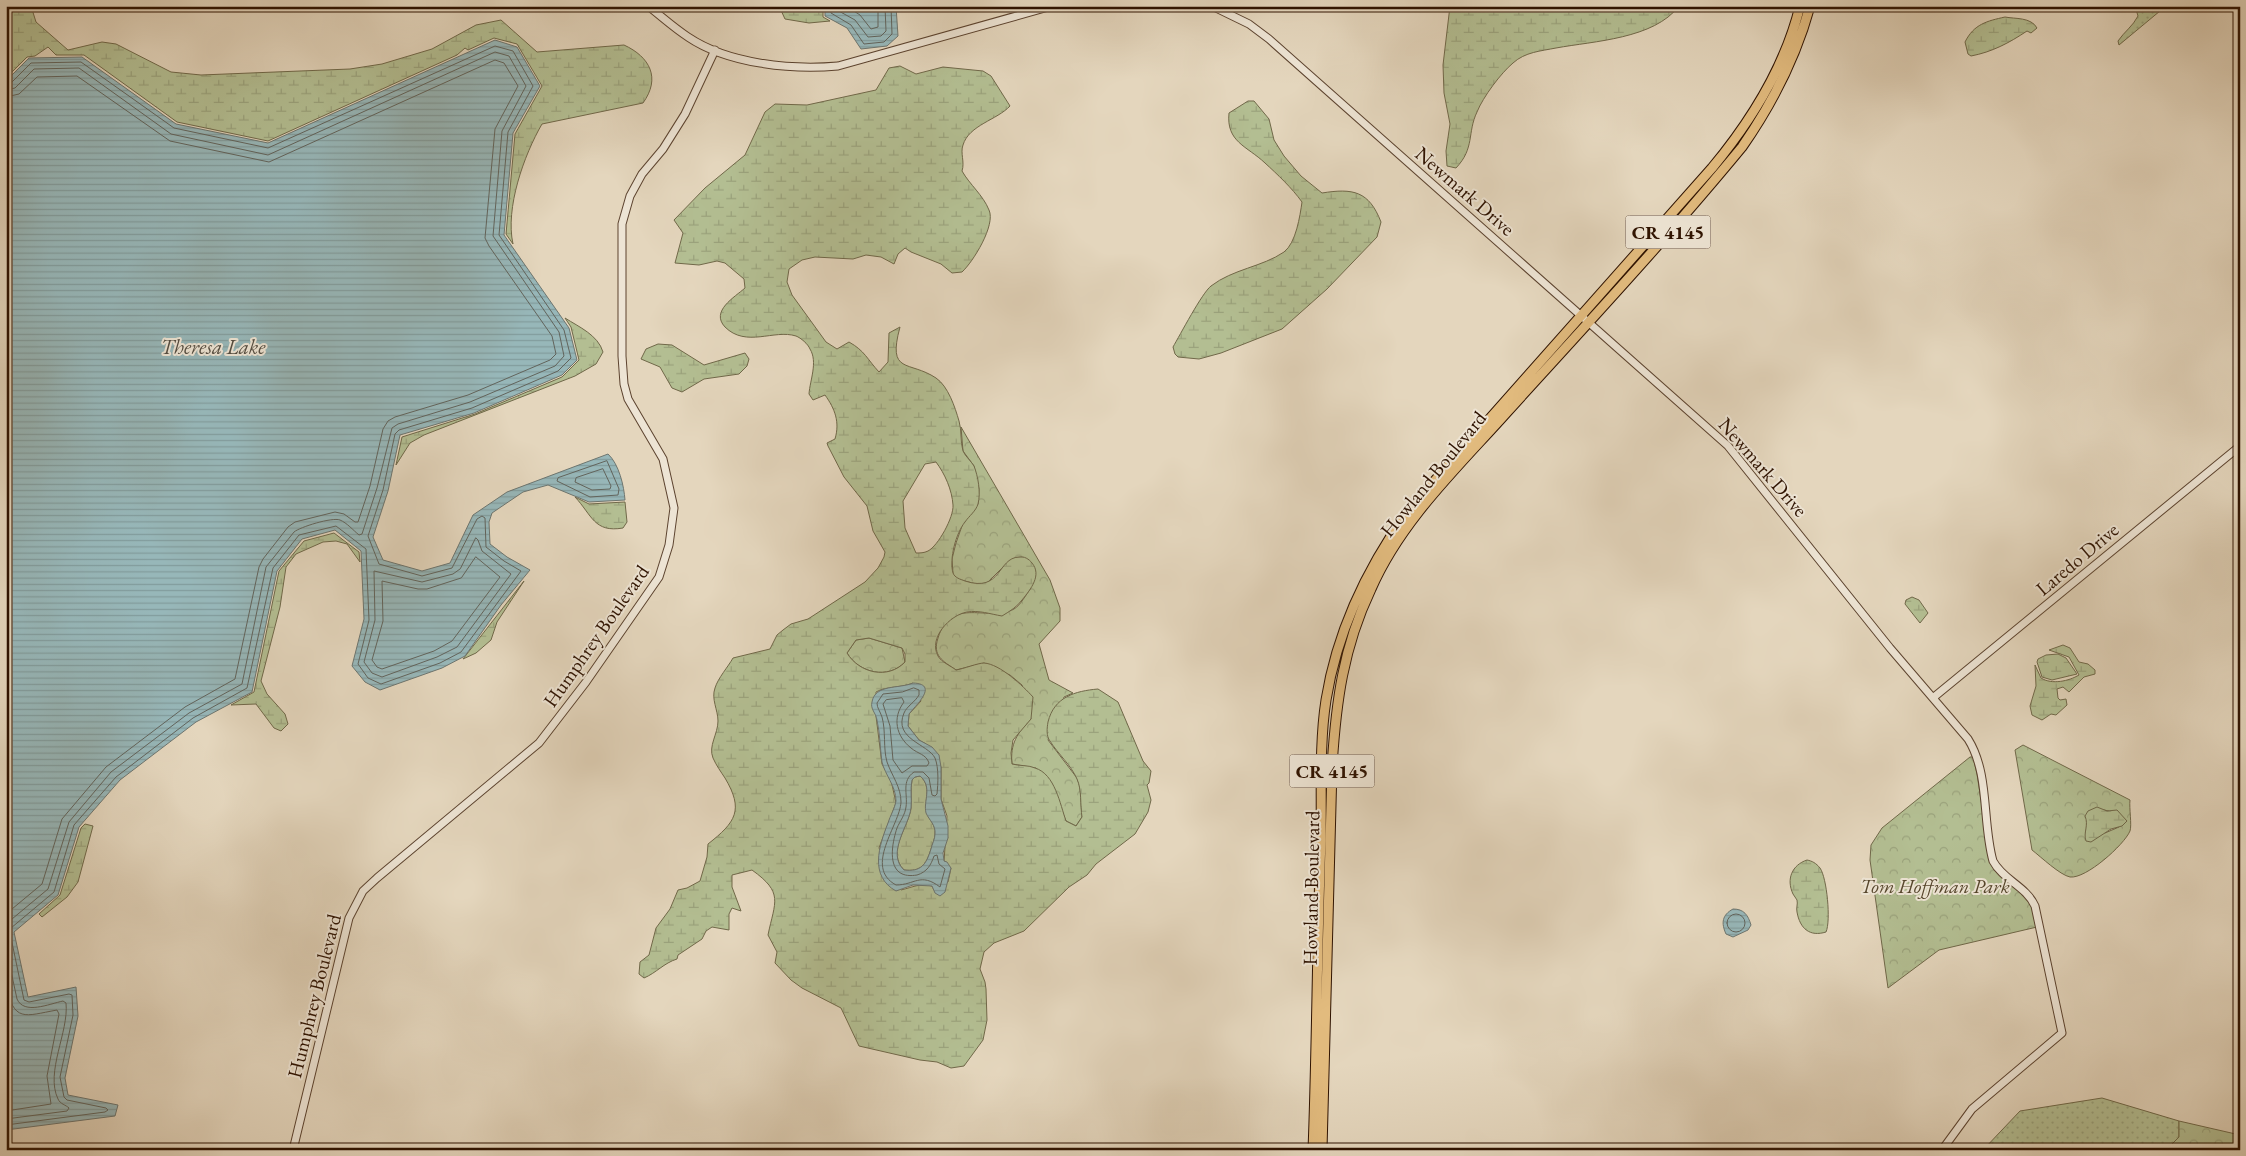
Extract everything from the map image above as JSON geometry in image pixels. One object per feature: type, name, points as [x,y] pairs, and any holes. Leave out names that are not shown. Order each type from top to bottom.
[{"type":"main road","name":"Howland Boulevard","points":[[1322,1150],[1335,715],[1345,661],[1371,587],[1401,537],[1432,497],[1742,132],[1780,62],[1800,6]]},
{"type":"main road","name":"Howland Boulevard","points":[[1313,1150],[1318,906],[1326,700],[1343,635],[1352,609],[1372,567],[1393,532],[1436,479],[1720,173],[1750,135],[1773,98],[1788,67],[1810,6]]},
{"type":"main road","points":[[1330,684],[1338,695]]},
{"type":"main road","points":[[1326,700],[1335,715]]},
{"type":"street","points":[[648,6],[689,38],[715,50],[763,64],[789,67],[838,66],[1052,6]]},
{"type":"street","name":"Newmark Drive","points":[[1212,6],[1248,24],[1269,39],[1728,446],[1890,648],[1934,697],[1974,749],[1980,772],[1993,861],[1997,869],[2031,898],[2035,906],[2062,1032],[1972,1109],[1942,1150]]},
{"type":"street","name":"Humphrey Boulevard","points":[[293,1150],[344,936],[354,904],[363,891],[539,743],[622,632],[659,577],[664,565],[674,508],[669,482],[663,459],[628,399],[624,384],[622,356],[622,224],[630,196],[642,174],[662,149],[685,114],[715,50]]},
{"type":"street","name":"Laredo Drive","points":[[1934,697],[2240,446]]},
{"type":"green space","points":[[6,6],[31,6],[36,22],[68,50],[102,42],[116,44],[171,72],[201,75],[350,69],[382,64],[432,49],[476,25],[501,20],[537,52],[624,45],[633,50],[646,62],[652,77],[648,94],[643,103],[542,124],[523,166],[514,198],[511,230],[513,244],[506,234],[515,134],[542,86],[517,44],[494,38],[468,50],[465,48],[457,55],[268,141],[177,122],[84,55],[56,55],[48,47],[35,56],[27,57],[6,78]]},
{"type":"green space","points":[[779,6],[823,6],[823,17],[830,21],[809,23],[785,19]]},
{"type":"green space","points":[[1450,6],[1679,6],[1655,26],[1639,32],[1622,37],[1539,51],[1518,59],[1508,67],[1483,99],[1474,120],[1466,154],[1456,168],[1447,166],[1446,151],[1450,124],[1444,93],[1443,65]]},
{"type":"green space","points":[[2135,6],[2166,6],[2119,45],[2118,41],[2138,16]]},
{"type":"green space","points":[[2005,17],[2027,20],[2037,28],[2031,33],[2027,31],[1993,49],[1971,56],[1968,54],[1965,42],[1977,27]]},
{"type":"green space","points":[[900,66],[916,74],[943,67],[983,71],[991,76],[1010,106],[971,132],[962,148],[962,171],[989,210],[989,225],[982,243],[962,272],[952,273],[941,264],[905,248],[898,254],[894,264],[881,257],[866,255],[853,259],[815,257],[802,260],[789,269],[787,282],[792,295],[826,342],[837,349],[849,342],[862,352],[879,372],[888,362],[889,333],[900,327],[896,353],[899,359],[903,364],[936,378],[947,391],[959,421],[963,451],[974,466],[979,490],[977,507],[962,527],[954,546],[952,567],[955,576],[965,581],[986,582],[993,579],[1006,563],[1019,557],[1028,559],[1035,568],[1036,577],[1032,587],[1013,609],[1002,616],[985,612],[960,614],[942,628],[936,642],[939,658],[956,670],[981,663],[990,664],[1011,676],[1033,697],[1031,719],[1013,740],[1012,764],[1033,767],[1042,771],[1056,790],[1066,821],[1076,826],[1082,817],[1079,783],[1049,739],[1047,732],[1048,722],[1051,713],[1060,701],[1081,691],[1098,689],[1118,702],[1143,761],[1151,771],[1147,785],[1151,800],[1148,812],[1135,834],[1096,864],[1087,875],[1069,887],[1024,931],[994,943],[984,952],[980,969],[986,989],[987,1020],[983,1040],[964,1066],[951,1068],[937,1062],[859,1046],[841,1008],[802,988],[791,980],[775,963],[777,952],[768,935],[775,898],[773,892],[769,885],[752,870],[732,875],[732,887],[741,911],[732,908],[729,914],[729,930],[712,927],[706,931],[702,939],[678,955],[677,959],[644,978],[639,974],[640,962],[649,955],[656,928],[670,909],[678,890],[687,888],[700,881],[707,857],[708,844],[725,829],[734,815],[735,807],[731,789],[712,753],[712,744],[717,731],[718,721],[714,692],[718,680],[733,658],[770,649],[777,635],[791,624],[808,619],[865,582],[878,568],[885,552],[873,531],[867,506],[844,477],[828,446],[827,443],[835,439],[837,421],[825,395],[813,400],[809,394],[813,360],[809,347],[796,336],[787,334],[760,337],[742,336],[733,333],[725,327],[720,315],[730,300],[745,288],[744,279],[725,263],[717,261],[699,265],[675,263],[683,233],[674,220],[705,188],[745,155],[765,112],[775,104],[807,105],[876,90],[889,68]],"holes":[[[936,462],[950,488],[953,510],[941,537],[932,548],[924,553],[916,553],[905,528],[903,501],[925,464]],[[869,638],[902,648],[905,654],[905,662],[898,668],[890,671],[874,672],[866,669],[852,660],[847,653],[856,640]],[[913,683],[921,701],[909,714],[908,726],[919,740],[926,744],[941,767],[941,799],[947,816],[944,862],[951,868],[948,882],[934,890],[932,886],[924,885],[901,890],[879,848],[896,803],[891,780],[882,764],[876,716],[876,692]]]},
{"type":"green space","points":[[1248,101],[1254,101],[1269,119],[1274,140],[1284,156],[1301,176],[1322,193],[1351,192],[1359,194],[1371,204],[1381,222],[1377,237],[1327,289],[1282,329],[1221,353],[1199,359],[1178,357],[1173,347],[1207,290],[1220,280],[1284,252],[1292,242],[1297,229],[1302,202],[1289,186],[1234,137],[1231,131],[1229,113]]},
{"type":"green space","points":[[565,318],[587,332],[601,346],[603,352],[596,364],[575,376],[424,435],[410,443],[396,465],[402,437],[475,414],[562,377],[579,360],[571,327]]},
{"type":"green space","points":[[658,344],[672,345],[704,365],[745,353],[749,359],[747,366],[739,374],[704,379],[682,392],[672,388],[660,367],[641,359],[646,349]]},
{"type":"green space","points":[[961,427],[1050,580],[1060,608],[1060,621],[1039,644],[1049,680],[1073,693],[1064,697],[1048,740],[1077,778],[1080,787],[1082,817],[1076,826],[1066,821],[1051,782],[1036,768],[1012,764],[1013,745],[1022,729],[1031,719],[1022,685],[1010,675],[984,663],[956,670],[943,661],[936,649],[938,638],[944,625],[952,617],[972,613],[1004,613],[1017,607],[1031,588],[1005,565],[988,582],[980,585],[957,579],[953,574],[952,559],[956,543],[963,523],[978,504],[979,489],[974,466],[963,451]]},
{"type":"green space","points":[[575,497],[589,504],[625,502],[627,522],[623,528],[606,528],[594,521]]},
{"type":"green space","points":[[334,533],[359,552],[360,562],[347,544],[336,541],[323,542],[296,554],[286,567],[280,607],[261,681],[267,694],[285,714],[288,724],[281,731],[274,728],[256,704],[231,705],[254,692],[279,571],[304,541]]},
{"type":"green space","points":[[524,581],[497,622],[491,640],[476,653],[463,659]]},
{"type":"green space","points":[[1912,597],[1919,600],[1928,613],[1920,623],[1905,604],[1906,600]]},
{"type":"green space","points":[[869,638],[902,648],[905,662],[898,668],[882,672],[874,672],[859,665],[847,653],[856,640]]},
{"type":"green space","points":[[2063,645],[2070,648],[2079,662],[2088,664],[2095,670],[2095,674],[2084,677],[2069,692],[2063,687],[2057,689],[2058,698],[2060,700],[2066,699],[2067,705],[2056,715],[2051,714],[2042,720],[2032,715],[2030,706],[2036,686],[2035,665],[2041,678],[2045,680],[2055,682],[2079,675],[2069,657],[2049,650]]},
{"type":"green space","points":[[2058,654],[2066,658],[2077,674],[2052,680],[2042,677],[2037,662],[2038,659],[2046,655]]},
{"type":"green space","points":[[2023,745],[2130,800],[2130,831],[2113,852],[2085,873],[2077,876],[2066,876],[2032,850],[2015,750]],"holes":[[[2104,810],[2109,811],[2119,827],[2105,833],[2087,830],[2087,820]]]},
{"type":"green space","name":"Tom Hoffman Park","points":[[1970,757],[1973,757],[1977,774],[1990,859],[2028,898],[2034,912],[2037,927],[1939,950],[1888,988],[1870,860],[1871,845],[1882,828]]},
{"type":"green space","points":[[920,776],[924,780],[927,789],[926,808],[935,831],[935,836],[925,863],[915,870],[904,870],[899,863],[898,847],[911,808],[912,780]]},
{"type":"green space","points":[[2097,807],[2107,811],[2117,810],[2127,821],[2122,826],[2111,829],[2091,842],[2086,841],[2085,816],[2088,811]]},
{"type":"green space","points":[[85,824],[93,826],[78,882],[67,897],[42,917],[39,914],[60,895],[81,828]]},
{"type":"green space","points":[[1807,860],[1814,862],[1820,868],[1825,881],[1828,910],[1826,932],[1815,933],[1807,930],[1798,918],[1797,900],[1791,888],[1790,878],[1794,869]]},
{"type":"green space","points":[[2102,1098],[2179,1121],[2179,1137],[2166,1150],[1983,1150],[2020,1111]]},
{"type":"green space","points":[[2179,1121],[2240,1135],[2240,1150],[2166,1150],[2179,1137]]},
{"type":"water","points":[[825,6],[896,6],[898,36],[887,46],[861,49],[847,28],[825,16]]},
{"type":"water","name":"Theresa Lake","points":[[495,40],[517,47],[540,86],[513,133],[504,235],[569,328],[577,360],[562,375],[474,413],[400,435],[388,491],[373,537],[383,560],[422,571],[450,563],[473,515],[507,492],[608,454],[618,469],[625,500],[589,502],[548,485],[523,492],[492,513],[489,522],[490,544],[507,557],[530,570],[501,605],[465,656],[442,668],[380,690],[365,682],[352,666],[364,619],[361,551],[335,530],[302,539],[277,571],[252,692],[196,722],[120,780],[79,827],[58,895],[14,932],[28,997],[76,987],[78,1016],[65,1078],[68,1095],[118,1105],[115,1116],[6,1130],[6,81],[29,58],[82,57],[176,124],[268,143]]},
{"type":"water","points":[[913,683],[921,684],[925,687],[923,696],[909,714],[908,726],[919,740],[932,747],[939,755],[941,767],[941,799],[948,826],[948,838],[943,853],[944,861],[951,868],[945,892],[940,896],[935,893],[932,886],[913,885],[896,891],[888,885],[879,869],[879,851],[895,806],[896,796],[882,762],[878,725],[872,704],[874,696],[878,692],[888,688]],"holes":[[[920,776],[924,780],[927,789],[925,808],[934,828],[935,838],[925,863],[915,870],[904,870],[897,856],[900,839],[911,808],[912,780]]]},
{"type":"water","points":[[1733,909],[1745,913],[1751,925],[1748,930],[1733,937],[1726,934],[1723,923],[1727,914]]}]
